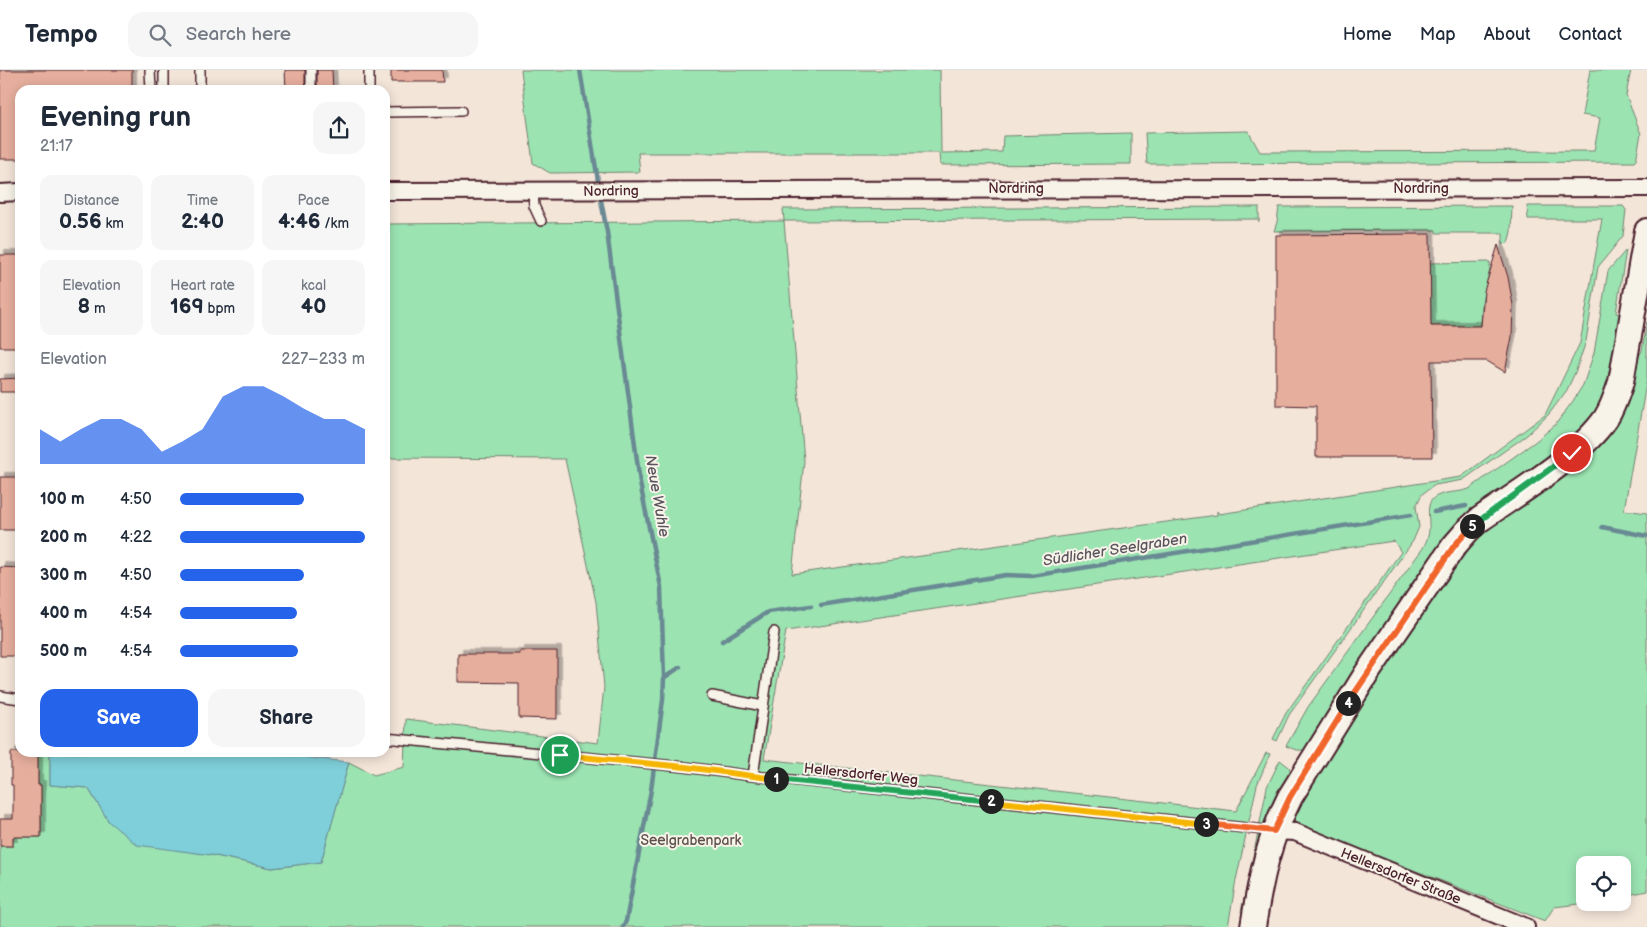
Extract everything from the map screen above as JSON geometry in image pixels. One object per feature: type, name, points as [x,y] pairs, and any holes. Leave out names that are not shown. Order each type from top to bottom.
[{"type":"street","name":"Nordring","points":[[390,191],[1647,188]]},
{"type":"street","points":[[0,193],[15,192]]},
{"type":"street","points":[[1253,927],[1267,852],[1274,831],[1290,797],[1367,673],[1460,538],[1479,520],[1572,453],[1607,417],[1621,382],[1647,231]]},
{"type":"street","name":"Hellersdorfer Straße","points":[[1274,831],[1295,832],[1526,927]]},
{"type":"lane","points":[[150,70],[150,85]]},
{"type":"lane","points":[[164,70],[164,85]]},
{"type":"lane","points":[[200,70],[200,85]]},
{"type":"lane","points":[[311,70],[311,85]]},
{"type":"lane","points":[[369,70],[369,85]]},
{"type":"lane","points":[[390,112],[461,111]]},
{"type":"lane","points":[[533,191],[534,206],[541,221]]},
{"type":"lane","points":[[753,776],[774,632]]},
{"type":"lane","points":[[0,696],[15,698]]},
{"type":"lane","points":[[712,696],[763,706]]},
{"type":"lane","name":"Hellersdorfer Weg","points":[[390,738],[668,766],[1274,831]]},
{"type":"green space","points":[[521,70],[940,70],[941,153],[1002,152],[1003,136],[1131,133],[1131,164],[940,165],[939,153],[638,153],[640,172],[550,173],[533,163]]},
{"type":"green space","points":[[1590,70],[1631,70],[1626,95],[1641,134],[1634,162],[1147,164],[1145,133],[1248,131],[1260,152],[1594,151],[1600,118],[1582,115]]},
{"type":"green space","points":[[1512,206],[1511,232],[1508,243],[1503,244],[1503,233],[1436,233],[1436,230],[1274,231],[1279,207]]},
{"type":"green space","name":"Seelgrabenpark","points":[[1527,206],[1623,206],[1626,210],[1623,236],[1598,267],[1586,341],[1567,390],[1549,414],[1527,435],[1463,480],[1435,485],[1422,494],[1416,506],[1419,527],[1413,541],[1289,715],[1277,741],[1273,739],[1286,713],[1401,552],[1394,541],[786,631],[764,759],[1236,811],[1266,753],[1270,754],[1257,785],[1236,880],[1228,927],[0,927],[0,846],[13,846],[13,837],[41,837],[41,785],[38,785],[38,757],[50,757],[50,785],[88,788],[109,822],[211,855],[272,868],[321,862],[349,762],[374,775],[404,767],[406,719],[598,743],[604,687],[596,602],[565,459],[390,458],[390,224],[784,221],[804,461],[792,574],[1217,515],[1217,511],[1219,514],[1461,477],[1545,415],[1580,343],[1602,219],[1528,219]]},
{"type":"green space","points":[[1259,207],[1259,222],[1257,219],[784,221],[783,209]]},
{"type":"green space","points":[[1626,250],[1616,313],[1625,315],[1617,357],[1605,394],[1594,413],[1573,440],[1483,507],[1309,748],[1298,750],[1286,746],[1308,707],[1423,548],[1428,534],[1430,502],[1437,496],[1445,493],[1469,489],[1555,425],[1573,401],[1583,385],[1594,353],[1608,271]]},
{"type":"green space","points":[[1490,262],[1482,302],[1481,326],[1431,326],[1430,263]]},
{"type":"green space","points":[[1647,322],[1647,378],[1624,510],[1647,513],[1647,891],[1631,894],[1631,856],[1576,856],[1576,904],[1554,907],[1545,921],[1344,843],[1295,829],[1286,824],[1342,729],[1456,559],[1481,530],[1593,452],[1606,440],[1620,419],[1632,366],[1642,351]]},
{"type":"green space","points":[[1280,760],[1289,767],[1292,775],[1270,825],[1259,827],[1267,787]]},
{"type":"green space","points":[[1258,833],[1268,834],[1249,909],[1241,912]]},
{"type":"water","points":[[50,757],[302,757],[349,762],[321,862],[272,868],[211,855],[137,845],[109,822],[88,788],[50,785]]},
{"type":"building","points":[[0,70],[132,70],[132,85],[15,85],[15,159],[0,159]]},
{"type":"building","points":[[285,70],[305,70],[305,85],[286,85]]},
{"type":"building","points":[[317,70],[332,70],[333,85],[317,85]]},
{"type":"building","points":[[391,70],[442,70],[443,82],[391,82]]},
{"type":"building","points":[[1430,234],[1431,326],[1481,326],[1484,291],[1498,245],[1508,277],[1513,305],[1512,337],[1505,372],[1487,361],[1431,361],[1432,457],[1316,457],[1316,406],[1276,405],[1276,235]]},
{"type":"building","points":[[0,255],[15,255],[15,347],[0,347]]},
{"type":"building","points":[[15,378],[15,392],[0,392],[0,379]]},
{"type":"building","points":[[0,477],[15,477],[15,530],[0,530]]},
{"type":"building","points":[[0,567],[15,568],[15,656],[0,656]]},
{"type":"building","points":[[520,651],[557,651],[557,719],[519,718],[519,683],[458,682],[458,654],[520,654]]},
{"type":"building","points":[[11,752],[15,752],[15,757],[38,757],[38,785],[41,785],[41,837],[13,837],[13,846],[0,846],[0,819],[13,819],[13,785],[11,785]]},
{"type":"waterway","name":"Neue Wuhle","points":[[580,70],[599,187]]},
{"type":"waterway","name":"Neue Wuhle","points":[[600,195],[607,232],[640,483],[661,587],[664,678],[663,700],[651,790],[626,921],[623,927]]},
{"type":"waterway","name":"Südlicher Seelgraben","points":[[1434,512],[1466,506]]},
{"type":"waterway","name":"Südlicher Seelgraben","points":[[821,605],[1006,575],[1032,576],[1411,515]]},
{"type":"waterway","name":"Südlicher Seelgraben","points":[[1602,527],[1647,536]]},
{"type":"waterway","name":"Südlicher Seelgraben","points":[[722,641],[768,612],[811,606]]},
{"type":"waterway","points":[[664,678],[680,667]]},
{"type":"route","points":[[560,755],[1274,831],[1290,797],[1367,673],[1460,538],[1479,520],[1572,453]]}]
